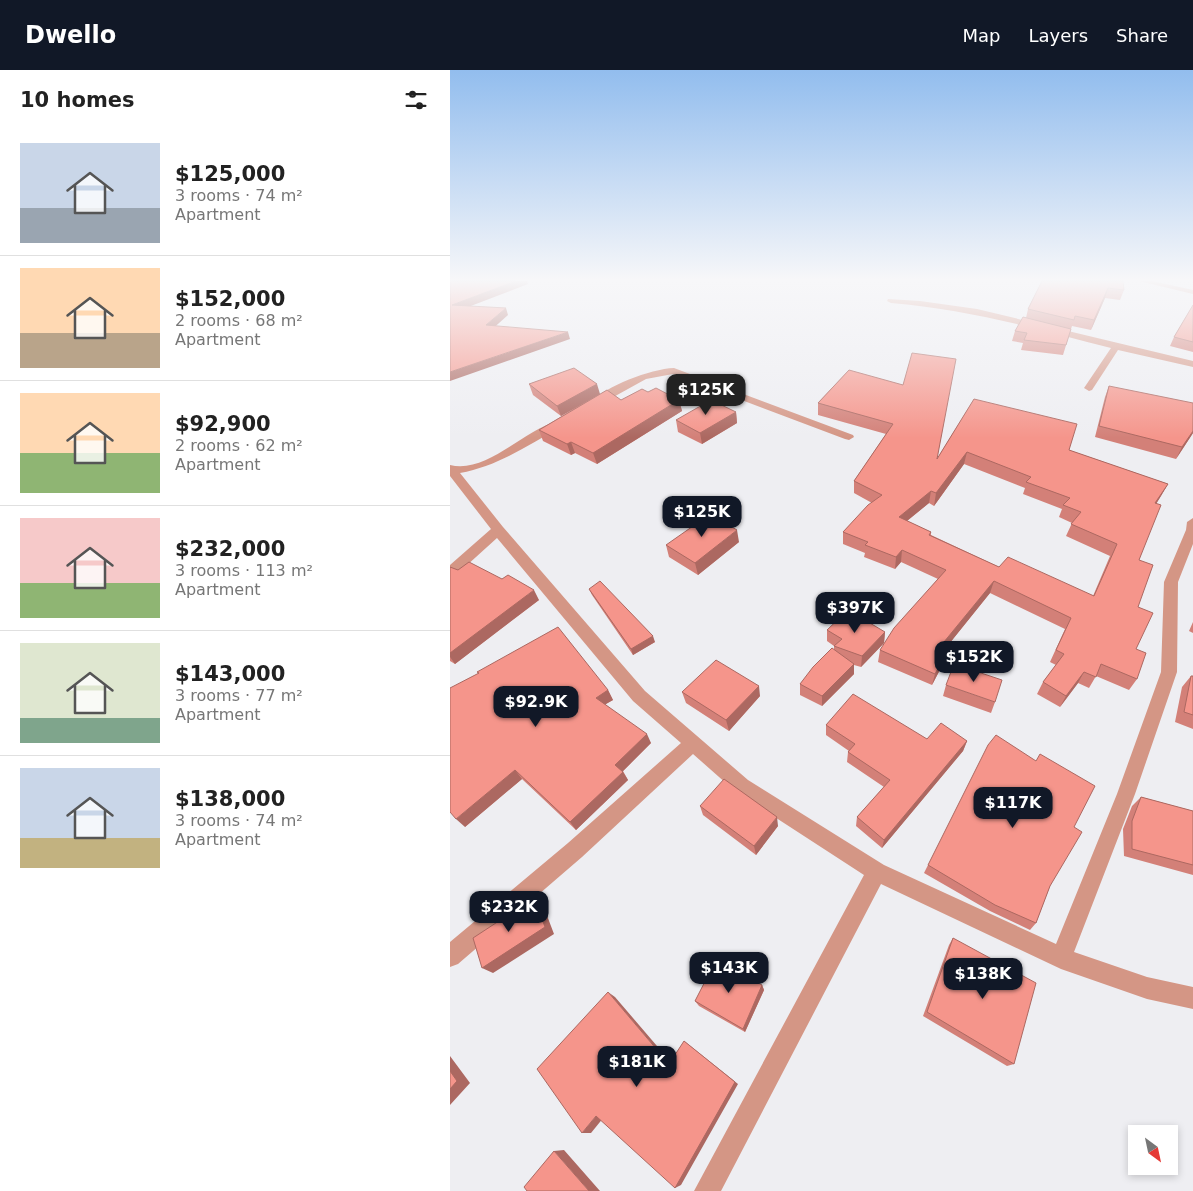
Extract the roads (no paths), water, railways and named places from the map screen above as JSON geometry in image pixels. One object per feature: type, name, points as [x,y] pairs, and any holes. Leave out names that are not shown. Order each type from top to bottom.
[{"type":"street","points":[[1062,333],[1193,364]]},
{"type":"street","points":[[1089,388],[1116,347]]},
{"type":"street","points":[[585,409],[644,376],[661,371],[674,371],[849,437]]},
{"type":"street","points":[[568,418],[501,456],[479,466],[451,470],[498,530],[639,696],[742,786],[877,872],[1061,958],[1147,988],[1193,998]]},
{"type":"street","points":[[1061,958],[1126,794],[1169,672],[1171,582],[1192,530],[1193,522]]},
{"type":"street","points":[[450,573],[498,530]]},
{"type":"street","points":[[450,956],[575,850],[693,743]]},
{"type":"street","points":[[707,1191],[877,872]]}]
